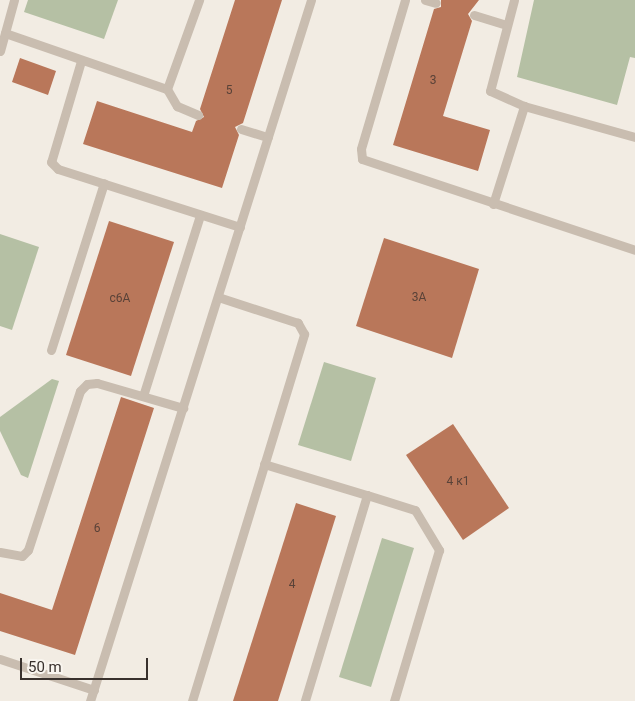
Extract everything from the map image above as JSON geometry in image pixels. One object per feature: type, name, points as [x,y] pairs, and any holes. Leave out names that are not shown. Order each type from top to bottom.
[{"type":"lane","points":[[0,51],[14,0]]},
{"type":"lane","points":[[167,89],[199,0]]},
{"type":"lane","points":[[90,701],[311,0]]},
{"type":"lane","points":[[405,0],[361,150],[362,159],[635,250]]},
{"type":"lane","points":[[425,0],[436,3]]},
{"type":"lane","points":[[514,0],[490,91],[524,106],[635,137]]},
{"type":"lane","points":[[474,15],[507,24]]},
{"type":"lane","points":[[5,33],[81,61],[167,89],[176,106],[198,115]]},
{"type":"lane","points":[[81,61],[51,162],[58,169],[240,227]]},
{"type":"lane","points":[[493,204],[524,106]]},
{"type":"lane","points":[[241,129],[268,137]]},
{"type":"lane","points":[[51,350],[104,183]]},
{"type":"lane","points":[[143,396],[200,215]]},
{"type":"lane","points":[[192,701],[303,328],[218,297]]},
{"type":"lane","points":[[0,552],[22,556],[28,550],[80,391],[87,384],[143,396],[183,408]]},
{"type":"lane","points":[[264,464],[415,510],[440,550],[394,701]]},
{"type":"lane","points":[[305,701],[367,495]]},
{"type":"lane","points":[[0,659],[94,690]]},
{"type":"green space","points":[[28,0],[118,0],[104,39],[24,12]]},
{"type":"green space","points":[[534,0],[635,0],[635,58],[630,57],[617,105],[517,77]]},
{"type":"green space","points":[[0,234],[39,247],[12,330],[0,326]]},
{"type":"green space","points":[[324,362],[376,378],[351,461],[298,445]]},
{"type":"green space","points":[[52,379],[59,381],[28,478],[21,475],[0,431],[0,417]]},
{"type":"green space","points":[[382,538],[414,548],[371,687],[339,677]]},
{"type":"building","points":[[235,0],[282,0],[243,123],[235,127],[239,135],[222,188],[83,144],[97,101],[192,132],[196,121],[204,117],[200,109]]},
{"type":"building","points":[[441,0],[479,0],[468,14],[472,21],[443,116],[490,130],[478,171],[393,145],[434,9],[441,7]]},
{"type":"building","points":[[20,58],[56,71],[48,95],[12,82]]},
{"type":"building","points":[[109,221],[174,242],[131,376],[66,355]]},
{"type":"building","points":[[384,238],[479,269],[452,358],[356,326]]},
{"type":"building","points":[[121,397],[154,408],[75,655],[0,631],[0,593],[52,610]]},
{"type":"building","points":[[453,424],[509,508],[463,540],[406,455]]},
{"type":"building","points":[[296,503],[336,516],[278,701],[233,701]]}]
